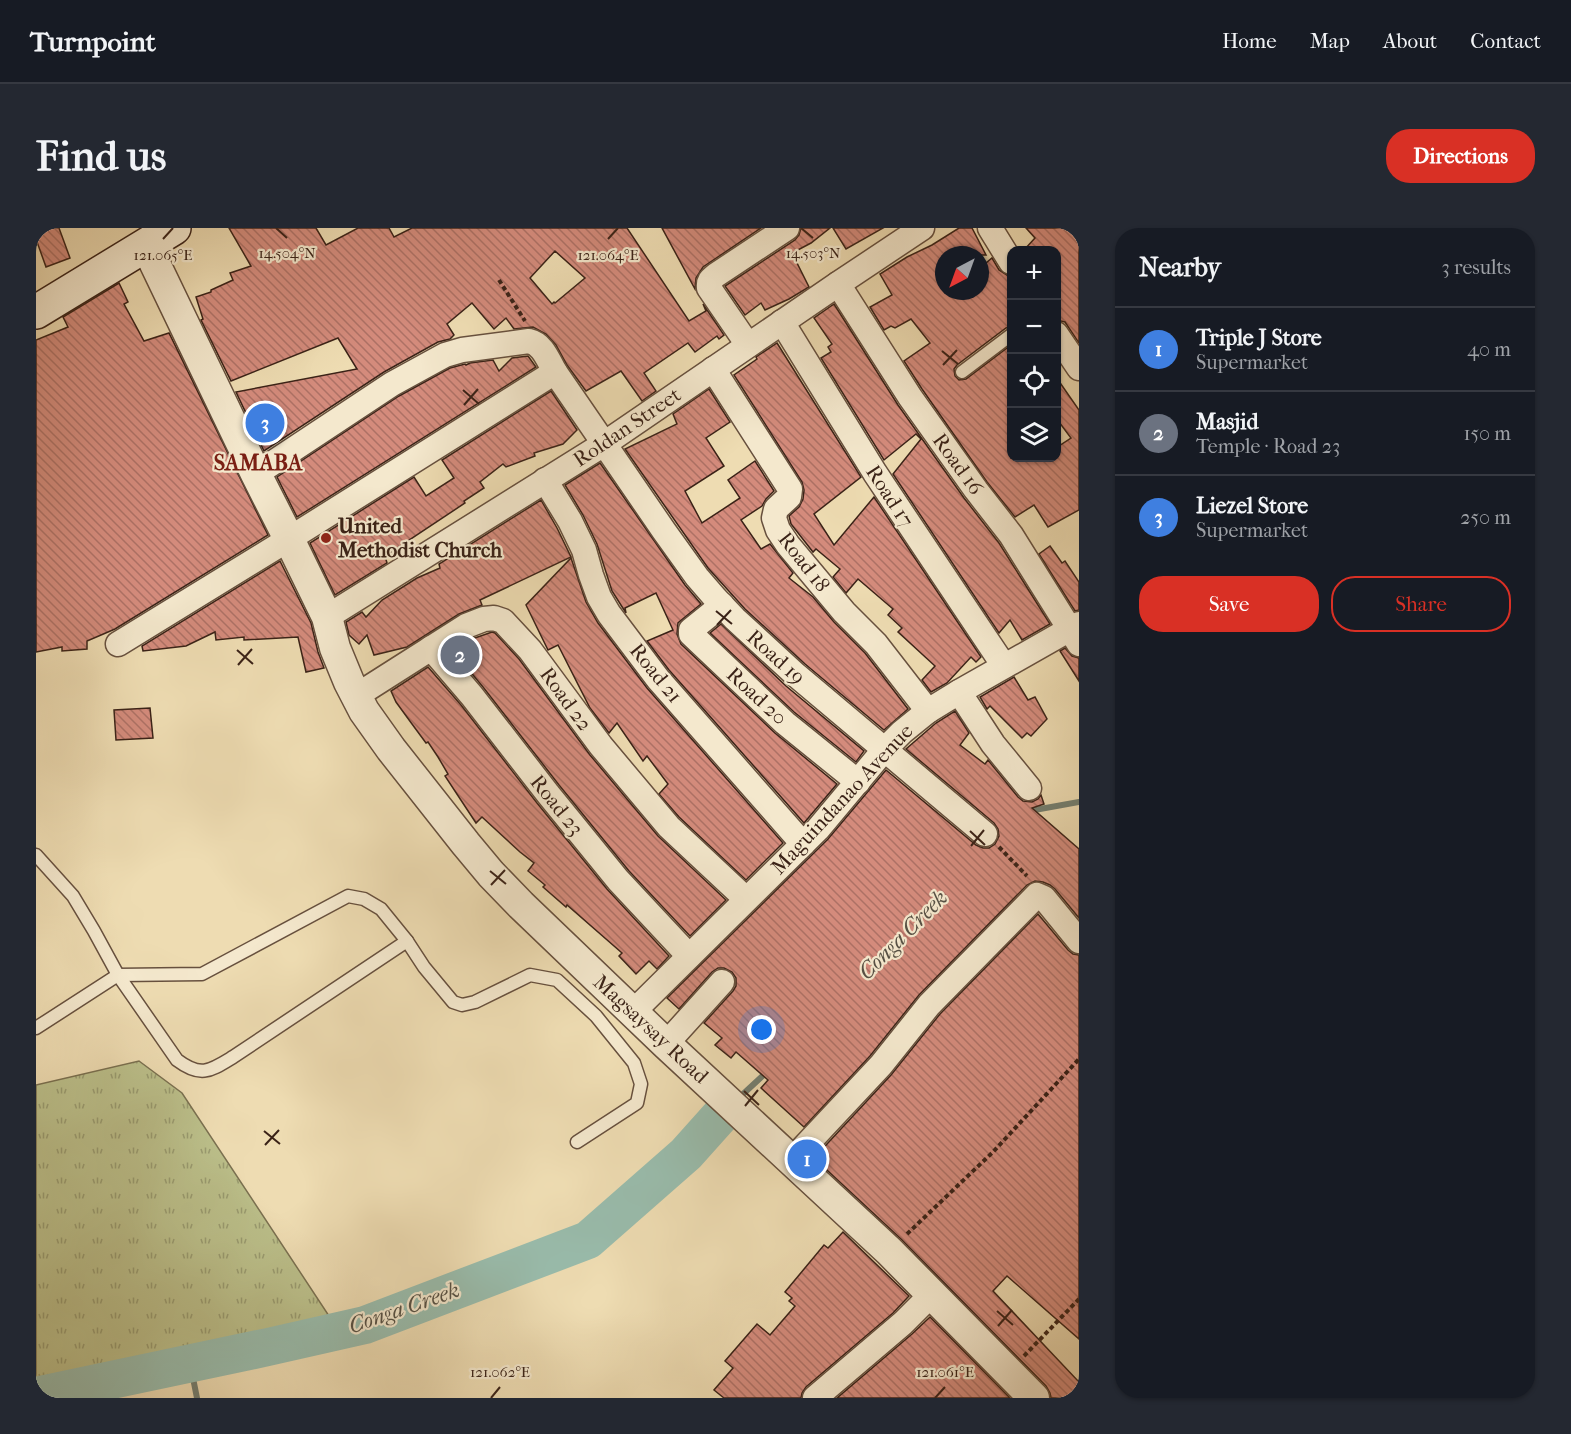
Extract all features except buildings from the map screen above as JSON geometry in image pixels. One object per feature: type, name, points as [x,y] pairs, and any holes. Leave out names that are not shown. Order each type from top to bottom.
[{"type":"main road","points":[[36,312],[174,228]]},
{"type":"street","points":[[748,345],[708,284],[716,275],[787,228]]},
{"type":"street","name":"Roldan Street","points":[[327,617],[604,444],[922,228]]},
{"type":"street","points":[[990,228],[1007,256]]},
{"type":"street","name":"Magsaysay Road","points":[[146,245],[327,617],[335,648],[356,696],[364,711],[392,749],[491,874],[666,1044],[889,1251],[932,1294],[1018,1389]]},
{"type":"street","name":"Road 16","points":[[838,284],[910,397],[1011,535],[1076,632]]},
{"type":"street","name":"Road 17","points":[[782,322],[875,473],[1004,666]]},
{"type":"street","points":[[256,474],[392,384],[445,355],[462,350],[529,341]]},
{"type":"street","name":"Road 19","points":[[529,341],[539,345],[664,531],[697,577],[722,605],[796,675],[993,841]]},
{"type":"street","points":[[1061,341],[1079,368]]},
{"type":"street","name":"Road 18","points":[[713,369],[790,489],[789,497],[776,510],[774,518],[778,530],[844,612],[876,644],[928,711]]},
{"type":"street","points":[[118,644],[555,372]]},
{"type":"street","name":"Road 21","points":[[545,480],[570,520],[584,550],[599,597],[609,614],[658,679],[803,844]]},
{"type":"street","name":"Road 20","points":[[722,605],[691,630],[691,634],[785,723],[858,782]]},
{"type":"street","name":"Road 22","points":[[356,696],[466,626],[484,619],[494,618],[503,621],[530,650],[601,746],[669,827],[747,899]]},
{"type":"street","name":"Maguindanao Avenue","points":[[633,1012],[818,829],[884,750],[902,732],[928,711],[1004,666],[1076,632]]},
{"type":"street","name":"Road 23","points":[[430,648],[472,696],[618,880],[689,956]]},
{"type":"street","points":[[959,692],[993,744],[1029,788]]},
{"type":"street","points":[[792,1161],[881,1065],[929,1005],[1037,895],[1044,898],[1079,941]]},
{"type":"street","points":[[666,1044],[722,982]]},
{"type":"street","points":[[815,1398],[903,1323],[932,1294]]},
{"type":"lane","points":[[962,372],[1007,338]]},
{"type":"lane","points":[[36,855],[72,896],[118,975],[177,1060],[189,1069],[201,1072],[215,1068],[233,1057],[407,941]]},
{"type":"lane","points":[[36,1028],[118,975],[202,974],[348,896],[364,899],[381,909],[453,1002],[462,1005],[475,1002],[530,975],[557,980],[596,1016],[634,1063],[641,1084],[637,1103],[577,1142]]},
{"type":"path","points":[[499,280],[517,305],[530,329],[529,341]]},
{"type":"path","points":[[993,841],[1033,884],[1037,895]]},
{"type":"path","points":[[889,1251],[993,1152],[1079,1059]]},
{"type":"path","points":[[1018,1389],[1079,1299]]},
{"type":"green space","points":[[139,1061],[182,1093],[333,1322],[36,1386],[36,1085]]},
{"type":"waterway","name":"Conga Creek","points":[[1027,813],[1079,802]]},
{"type":"waterway","name":"Conga Creek","points":[[742,1095],[769,1070]]},
{"type":"waterway","name":"Conga Creek","points":[[36,1396],[365,1325],[588,1240],[686,1154],[720,1116]]},
{"type":"waterway","points":[[190,1363],[197,1398]]},
{"type":"place","name":"Liezel Store","points":[[265,423]]},
{"type":"place","name":"United Methodist Church","points":[[326,538]]},
{"type":"place","name":"Masjid","points":[[460,655]]},
{"type":"place","name":"Triple J Store","points":[[807,1159]]},
{"type":"district","name":"SAMABA","points":[[258,463]]}]
